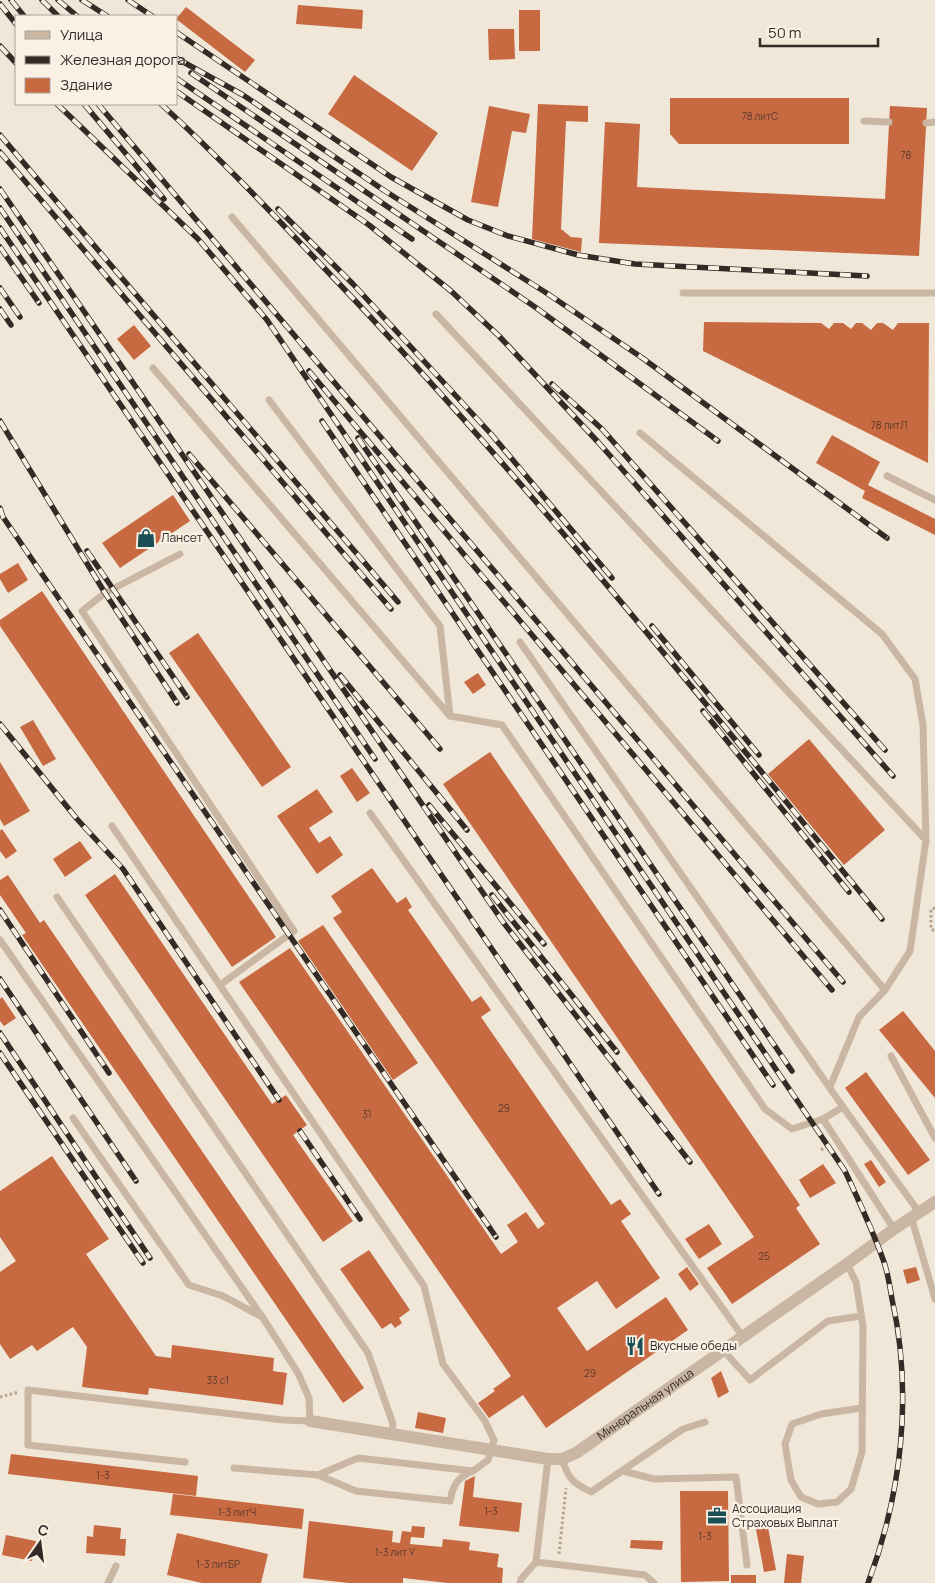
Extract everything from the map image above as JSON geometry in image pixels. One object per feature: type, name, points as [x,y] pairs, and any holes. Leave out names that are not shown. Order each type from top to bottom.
[{"type":"street","name":"Минеральная улица","points":[[310,1421],[492,1451],[548,1459],[562,1459],[576,1453],[847,1264],[894,1228],[935,1202]]},
{"type":"lane","points":[[864,121],[890,122]]},
{"type":"lane","points":[[926,123],[935,122]]},
{"type":"lane","points":[[232,217],[885,990]]},
{"type":"lane","points":[[683,293],[935,293]]},
{"type":"lane","points":[[436,314],[926,840]]},
{"type":"lane","points":[[153,368],[450,716],[502,725],[765,1109],[792,1129],[823,1119],[842,1107]]},
{"type":"lane","points":[[268,400],[440,626],[450,716]]},
{"type":"lane","points":[[640,433],[882,634],[915,679],[923,725],[926,840],[910,951],[885,990],[859,1017],[830,1087]]},
{"type":"lane","points":[[887,476],[935,500]]},
{"type":"lane","points":[[180,554],[105,593],[82,611],[294,931],[220,985]]},
{"type":"lane","points":[[520,642],[830,1087],[915,1214],[935,1299]]},
{"type":"lane","points":[[370,813],[742,1337]]},
{"type":"lane","points":[[112,826],[424,1286],[443,1364],[491,1431],[494,1440],[488,1460],[473,1471],[459,1477],[452,1488],[450,1502],[356,1491],[318,1475],[234,1468]]},
{"type":"lane","points":[[57,897],[368,1353],[393,1424],[391,1434]]},
{"type":"lane","points":[[0,940],[263,1318],[304,1385],[308,1398],[310,1421],[283,1420],[28,1390],[28,1444],[185,1462]]},
{"type":"lane","points":[[891,1056],[935,1138]]},
{"type":"lane","points":[[73,1118],[189,1285],[223,1296],[263,1318]]},
{"type":"lane","points":[[823,1119],[894,1228]]},
{"type":"lane","points":[[847,1264],[856,1282],[861,1316],[862,1452],[851,1489],[837,1502],[818,1504],[801,1497],[792,1480],[785,1444],[792,1424],[821,1414],[861,1408]]},
{"type":"lane","points":[[724,1350],[750,1380],[828,1321],[861,1316]]},
{"type":"lane","points":[[562,1459],[567,1475],[573,1482],[591,1492],[683,1429],[705,1422]]},
{"type":"lane","points":[[318,1475],[358,1458],[473,1471]]},
{"type":"lane","points":[[520,1583],[520,1579],[536,1562],[548,1459]]},
{"type":"lane","points":[[623,1471],[654,1479],[736,1477],[747,1565]]},
{"type":"lane","points":[[536,1562],[645,1575],[654,1583]]},
{"type":"lane","points":[[108,1583],[116,1566]]},
{"type":"path","points":[[935,908],[931,910],[931,929],[935,931]]},
{"type":"path","points":[[0,1397],[28,1390]]},
{"type":"path","points":[[558,1564],[567,1475]]},
{"type":"building","points":[[298,5],[363,10],[362,29],[296,24]]},
{"type":"building","points":[[186,7],[255,60],[245,72],[178,21],[178,17]]},
{"type":"building","points":[[519,10],[540,10],[540,51],[519,51]]},
{"type":"building","points":[[488,29],[514,29],[515,59],[489,60]]},
{"type":"building","points":[[354,75],[438,133],[412,171],[328,114]]},
{"type":"building","points":[[670,98],[849,98],[849,144],[679,144],[670,134]]},
{"type":"building","points":[[538,104],[588,106],[588,122],[566,121],[561,229],[571,237],[582,238],[581,252],[532,239]]},
{"type":"building","points":[[489,106],[530,114],[526,133],[512,131],[498,207],[471,202]]},
{"type":"building","points":[[890,106],[927,108],[919,256],[599,243],[605,122],[640,124],[637,187],[885,199]]},
{"type":"building","points":[[704,322],[821,323],[829,329],[834,323],[843,323],[851,329],[856,323],[862,323],[871,330],[877,323],[883,323],[893,330],[898,323],[929,323],[928,463],[703,351]]},
{"type":"building","points":[[134,325],[151,346],[134,360],[117,339]]},
{"type":"building","points":[[832,435],[880,462],[868,485],[935,519],[935,535],[862,498],[865,491],[816,463]]},
{"type":"building","points":[[173,495],[190,521],[120,568],[102,543]]},
{"type":"building","points":[[18,563],[28,580],[8,593],[0,579],[0,574]]},
{"type":"building","points":[[42,591],[276,937],[232,967],[0,626],[0,620]]},
{"type":"building","points":[[198,633],[291,767],[262,787],[169,653]]},
{"type":"building","points":[[478,673],[486,685],[473,694],[464,682]]},
{"type":"building","points":[[33,720],[56,759],[43,766],[20,727]]},
{"type":"building","points":[[809,739],[885,830],[844,865],[768,774]]},
{"type":"building","points":[[490,752],[800,1205],[796,1208],[820,1244],[732,1304],[707,1268],[754,1237],[443,784]]},
{"type":"building","points":[[0,762],[30,811],[4,826],[0,819]]},
{"type":"building","points":[[352,768],[370,793],[357,802],[340,776]]},
{"type":"building","points":[[317,789],[333,812],[309,828],[319,843],[330,836],[343,855],[317,874],[277,816]]},
{"type":"building","points":[[2,829],[17,851],[6,859],[0,851],[0,831]]},
{"type":"building","points":[[80,841],[92,858],[65,877],[53,859]]},
{"type":"building","points":[[372,868],[397,903],[406,897],[412,907],[408,910],[472,1002],[481,996],[491,1010],[481,1017],[611,1205],[620,1199],[631,1214],[621,1221],[660,1278],[616,1309],[597,1281],[557,1308],[587,1351],[666,1297],[688,1330],[546,1428],[523,1395],[489,1418],[478,1403],[511,1376],[239,982],[290,948],[501,1254],[518,1242],[507,1225],[526,1212],[538,1229],[545,1224],[333,918],[342,912],[331,896]]},
{"type":"building","points":[[115,874],[272,1104],[286,1095],[307,1125],[293,1135],[353,1221],[323,1242],[85,895]]},
{"type":"building","points":[[8,875],[40,923],[44,920],[364,1388],[343,1403],[22,935],[26,933],[0,895],[0,880]]},
{"type":"building","points":[[323,925],[418,1063],[393,1080],[298,941]]},
{"type":"building","points":[[2,997],[16,1018],[4,1026],[0,1021],[0,999]]},
{"type":"building","points":[[903,1011],[935,1051],[935,1098],[879,1030]]},
{"type":"building","points":[[866,1072],[930,1160],[908,1175],[845,1088]]},
{"type":"building","points":[[52,1156],[109,1239],[86,1254],[156,1356],[171,1358],[172,1345],[274,1358],[273,1371],[287,1373],[283,1405],[149,1388],[148,1395],[82,1387],[87,1347],[73,1327],[37,1351],[32,1345],[10,1359],[0,1344],[0,1272],[16,1261],[0,1237],[0,1191]]},
{"type":"building","points":[[871,1160],[886,1182],[879,1187],[864,1164]]},
{"type":"building","points":[[823,1164],[836,1183],[810,1198],[799,1180]]},
{"type":"building","points":[[709,1224],[722,1244],[699,1259],[685,1239]]},
{"type":"building","points":[[369,1250],[410,1310],[399,1318],[402,1323],[395,1328],[391,1323],[382,1329],[340,1269]]},
{"type":"building","points":[[687,1267],[699,1284],[690,1291],[678,1274]]},
{"type":"building","points":[[916,1267],[920,1280],[907,1284],[903,1270]]},
{"type":"building","points":[[721,1371],[729,1392],[718,1398],[711,1378]]},
{"type":"building","points":[[418,1412],[446,1418],[443,1433],[415,1428]]},
{"type":"building","points":[[11,1454],[198,1476],[196,1496],[8,1474]]},
{"type":"building","points":[[475,1476],[473,1497],[522,1503],[519,1532],[459,1526],[465,1481]]},
{"type":"building","points":[[680,1491],[728,1491],[729,1581],[681,1582]]},
{"type":"building","points":[[173,1494],[304,1509],[302,1529],[170,1515]]},
{"type":"building","points":[[309,1521],[393,1531],[392,1542],[400,1543],[402,1531],[411,1532],[412,1526],[425,1527],[424,1538],[411,1537],[410,1544],[442,1547],[443,1539],[470,1542],[469,1550],[499,1554],[497,1567],[503,1568],[502,1583],[448,1583],[403,1578],[403,1583],[349,1583],[303,1578]]},
{"type":"building","points":[[767,1522],[776,1570],[764,1572],[755,1524]]},
{"type":"building","points":[[94,1525],[121,1528],[120,1539],[126,1539],[125,1556],[86,1553],[87,1536],[93,1537]]},
{"type":"building","points":[[177,1533],[268,1554],[261,1583],[202,1583],[167,1575]]},
{"type":"building","points":[[6,1535],[36,1541],[32,1561],[2,1555]]},
{"type":"building","points":[[631,1540],[663,1541],[662,1550],[630,1548]]},
{"type":"building","points":[[787,1554],[804,1556],[801,1583],[784,1583]]},
{"type":"building","points":[[731,1575],[756,1575],[756,1583],[731,1583]]},
{"type":"railway","points":[[11,0],[23,15]]},
{"type":"railway","points":[[42,0],[57,15]]},
{"type":"railway","points":[[58,0],[76,15]]},
{"type":"railway","points":[[82,0],[105,15]]},
{"type":"railway","points":[[128,0],[150,15]]},
{"type":"railway","points":[[0,4],[15,23]]},
{"type":"railway","points":[[178,33],[391,177],[468,220],[508,236],[578,255],[635,264],[867,276]]},
{"type":"railway","points":[[0,46],[15,62]]},
{"type":"railway","points":[[178,59],[243,95],[385,191],[545,292],[641,357],[887,538]]},
{"type":"railway","points":[[191,73],[535,307],[718,441]]},
{"type":"railway","points":[[178,79],[412,239]]},
{"type":"railway","points":[[178,92],[369,225],[451,291],[499,336],[598,442],[893,776]]},
{"type":"railway","points":[[58,105],[198,239],[267,320],[845,1171],[871,1227],[889,1280],[902,1370],[903,1406],[896,1478],[880,1549],[868,1583]]},
{"type":"railway","points":[[85,105],[164,199]]},
{"type":"railway","points":[[99,105],[843,982]]},
{"type":"railway","points":[[162,105],[225,165],[286,228],[472,428],[611,590],[882,919]]},
{"type":"railway","points":[[0,135],[398,602]]},
{"type":"railway","points":[[0,152],[391,609]]},
{"type":"railway","points":[[0,189],[503,922],[690,1162]]},
{"type":"railway","points":[[0,208],[375,759]]},
{"type":"railway","points":[[278,209],[353,284],[491,434],[612,578]]},
{"type":"railway","points":[[0,228],[659,1194]]},
{"type":"railway","points":[[0,247],[39,303]]},
{"type":"railway","points":[[0,288],[20,317]]},
{"type":"railway","points":[[0,309],[11,325]]},
{"type":"railway","points":[[309,371],[832,990]]},
{"type":"railway","points":[[552,384],[602,429],[885,750]]},
{"type":"railway","points":[[0,421],[105,593],[177,703]]},
{"type":"railway","points":[[322,421],[773,1085]]},
{"type":"railway","points":[[358,438],[792,1071]]},
{"type":"railway","points":[[189,454],[440,749]]},
{"type":"railway","points":[[0,508],[3,517],[496,1237]]},
{"type":"railway","points":[[87,551],[187,697]]},
{"type":"railway","points":[[652,626],[759,755]]},
{"type":"railway","points":[[340,675],[467,830]]},
{"type":"railway","points":[[703,711],[849,892]]},
{"type":"railway","points":[[0,724],[77,819],[123,869],[279,1100]]},
{"type":"railway","points":[[429,805],[544,944]]},
{"type":"railway","points":[[492,895],[617,1052]]},
{"type":"railway","points":[[0,910],[109,1073]]},
{"type":"railway","points":[[0,979],[136,1181]]},
{"type":"railway","points":[[0,1033],[150,1258]]},
{"type":"railway","points":[[0,1053],[143,1263]]},
{"type":"railway","points":[[300,1131],[360,1219]]},
{"type":"place","name":"Лансет","points":[[146,538]]},
{"type":"place","name":"Вкусные обеды","points":[[635,1346]]},
{"type":"place","name":"Ассоциация Страховых Выплат","points":[[717,1516]]}]
